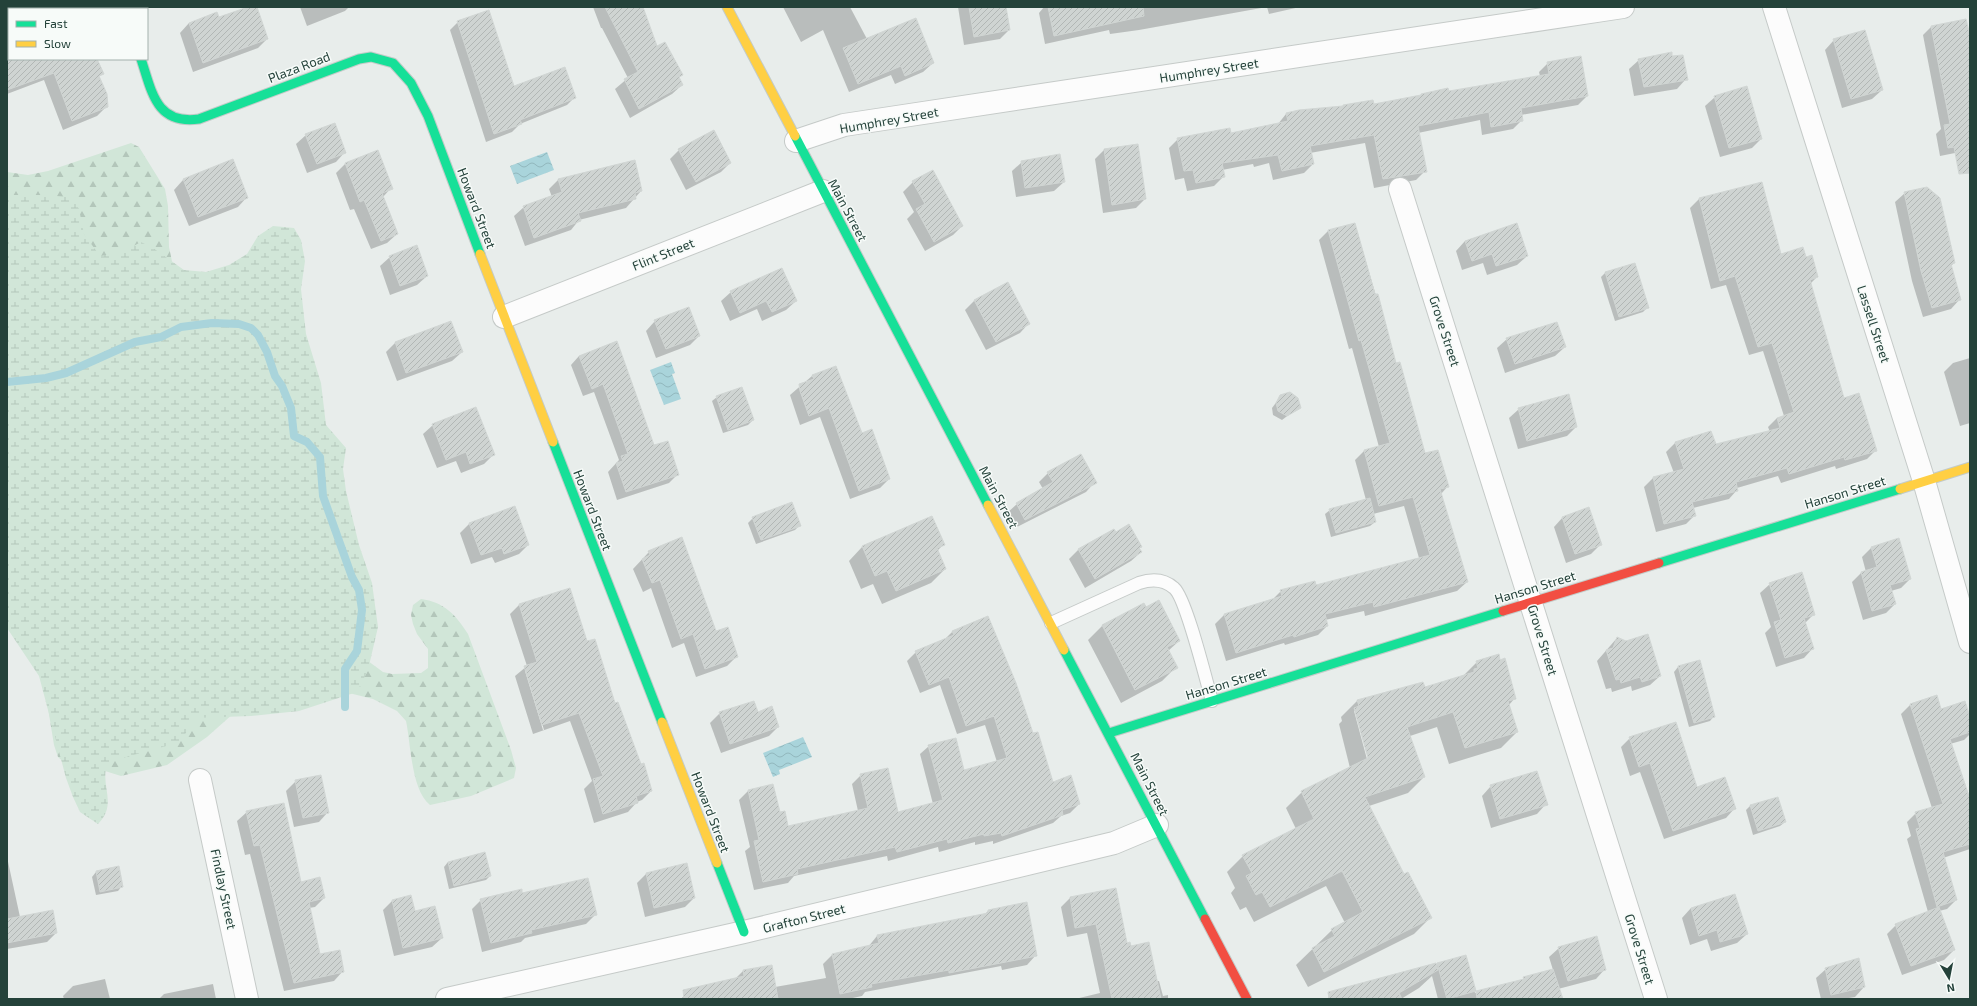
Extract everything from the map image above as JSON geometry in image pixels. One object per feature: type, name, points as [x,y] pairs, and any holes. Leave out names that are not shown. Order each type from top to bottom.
[{"type":"street","name":"Main Street","points":[[727,7],[796,141],[1109,733],[1247,999]]},
{"type":"street","name":"Humphrey Street","points":[[796,141],[844,125],[1623,7]]},
{"type":"street","name":"Lassell Street","points":[[1774,7],[1924,482],[1970,642]]},
{"type":"street","name":"Plaza Road","points":[[141,60],[161,108],[167,116],[174,120],[185,122],[199,119],[347,62],[371,57],[393,63],[402,71],[419,97]]},
{"type":"street","name":"Howard Street","points":[[419,97],[428,116],[504,317],[744,932]]},
{"type":"street","name":"Grove Street","points":[[1400,189],[1656,999]]},
{"type":"street","name":"Flint Street","points":[[504,317],[823,191]]},
{"type":"street","name":"Hanson Street","points":[[1109,733],[1970,467]]},
{"type":"street","name":"Findlay Street","points":[[200,780],[247,999]]},
{"type":"street","name":"Grafton Street","points":[[447,999],[744,932],[1114,843],[1157,825]]},
{"type":"lane","points":[[1051,623],[1139,583],[1151,580],[1169,584],[1182,598],[1212,701]]},
{"type":"green space","points":[[131,143],[139,147],[165,189],[168,206],[169,247],[173,266],[368,661],[383,672],[392,674],[421,673],[428,668],[428,649],[417,634],[413,624],[411,615],[413,605],[421,599],[436,603],[449,610],[468,634],[511,750],[516,768],[514,778],[471,796],[430,805],[419,789],[415,778],[406,721],[397,711],[373,699],[329,688],[243,705],[207,737],[167,765],[121,776],[105,771],[72,770],[58,757],[54,745],[36,635],[7,591],[7,172],[28,175],[48,171]]},
{"type":"green space","points":[[7,195],[72,197],[79,209],[84,234],[100,256],[120,253],[141,242],[153,248],[184,270],[206,272],[229,265],[247,254],[258,236],[273,226],[294,228],[301,240],[305,261],[301,289],[306,334],[321,383],[326,425],[346,448],[343,469],[346,491],[359,545],[372,583],[378,627],[368,670],[357,692],[299,711],[251,716],[194,718],[183,738],[177,743],[112,761],[107,765],[105,780],[108,802],[107,809],[104,817],[98,824],[80,812],[73,797],[66,778],[39,676],[7,628]]},
{"type":"water","points":[[547,152],[554,170],[517,184],[510,166]]},
{"type":"water","points":[[671,362],[675,373],[672,374],[681,399],[664,405],[650,370]]},
{"type":"water","points":[[803,737],[812,757],[779,770],[780,774],[773,777],[763,753]]},
{"type":"building","points":[[248,7],[257,7],[268,39],[203,63],[189,23],[217,12],[219,17]]},
{"type":"building","points":[[605,7],[643,7],[657,46],[665,42],[683,75],[679,77],[683,85],[639,109],[624,79],[638,72]]},
{"type":"building","points":[[969,7],[1006,7],[1010,30],[974,37]]},
{"type":"building","points":[[1048,7],[1143,7],[1144,16],[1054,36]]},
{"type":"building","points":[[489,10],[514,86],[565,67],[576,98],[520,120],[522,124],[494,134],[457,21]]},
{"type":"building","points":[[916,18],[934,63],[905,76],[901,66],[858,84],[843,48]]},
{"type":"building","points":[[1966,19],[1970,36],[1970,173],[1959,174],[1954,147],[1948,148],[1944,125],[1950,124],[1931,26]]},
{"type":"building","points":[[1865,30],[1883,90],[1851,99],[1833,39]]},
{"type":"building","points":[[1672,52],[1672,56],[1683,55],[1688,80],[1644,87],[1638,59]]},
{"type":"building","points":[[1581,56],[1588,96],[1521,108],[1523,121],[1491,127],[1489,112],[1418,126],[1427,172],[1383,179],[1374,135],[1310,146],[1314,164],[1282,171],[1278,155],[1222,163],[1225,177],[1196,183],[1193,170],[1184,171],[1177,138],[1230,128],[1231,133],[1288,121],[1286,113],[1299,110],[1343,106],[1373,100],[1374,104],[1448,88],[1449,91],[1549,74],[1547,62]]},
{"type":"building","points":[[7,59],[97,60],[104,74],[99,76],[107,94],[108,107],[72,121],[54,73],[7,90]]},
{"type":"building","points":[[1747,86],[1762,139],[1729,148],[1714,96]]},
{"type":"building","points":[[335,123],[346,153],[317,164],[305,134]]},
{"type":"building","points":[[714,130],[731,163],[696,182],[678,149]]},
{"type":"building","points":[[1138,144],[1146,199],[1112,205],[1104,149]]},
{"type":"building","points":[[378,150],[393,189],[382,193],[398,234],[381,241],[364,200],[360,202],[345,163]]},
{"type":"building","points":[[1060,154],[1065,182],[1025,188],[1021,161]]},
{"type":"building","points":[[233,159],[248,198],[198,217],[183,179]]},
{"type":"building","points":[[635,160],[642,191],[635,193],[636,199],[578,213],[581,221],[534,238],[523,206],[562,192],[558,179]]},
{"type":"building","points":[[933,170],[963,226],[934,242],[916,209],[925,204],[912,181]]},
{"type":"building","points":[[1762,182],[1781,254],[1803,247],[1806,257],[1812,255],[1818,277],[1810,280],[1844,398],[1859,393],[1877,451],[1845,460],[1844,457],[1789,474],[1787,468],[1736,482],[1738,491],[1692,502],[1696,516],[1664,524],[1653,477],[1684,469],[1675,442],[1711,431],[1716,444],[1780,428],[1777,418],[1794,412],[1772,343],[1758,347],[1735,276],[1720,281],[1699,198]]},
{"type":"building","points":[[1927,187],[1940,198],[1955,263],[1951,264],[1961,300],[1932,308],[1921,271],[1904,192]]},
{"type":"building","points":[[1355,223],[1375,294],[1378,294],[1396,363],[1400,362],[1425,453],[1438,450],[1449,487],[1440,489],[1468,582],[1374,607],[1373,602],[1325,614],[1328,626],[1294,637],[1293,635],[1236,653],[1224,614],[1282,596],[1280,590],[1315,581],[1316,585],[1430,555],[1413,497],[1379,506],[1364,450],[1390,443],[1361,340],[1359,341],[1328,230]]},
{"type":"building","points":[[1517,223],[1528,256],[1496,266],[1492,254],[1472,261],[1465,241]]},
{"type":"building","points":[[417,245],[428,276],[400,286],[389,256]]},
{"type":"building","points":[[1635,263],[1649,308],[1619,317],[1605,272]]},
{"type":"building","points":[[782,268],[797,301],[772,312],[766,301],[740,313],[730,291]]},
{"type":"building","points":[[1008,282],[1030,324],[996,342],[974,300]]},
{"type":"building","points":[[689,307],[700,336],[666,349],[654,320]]},
{"type":"building","points":[[451,321],[463,352],[406,373],[395,342]]},
{"type":"building","points":[[1557,322],[1566,347],[1515,364],[1506,338]]},
{"type":"building","points":[[617,341],[654,445],[668,441],[679,475],[626,492],[616,463],[623,461],[621,456],[628,454],[603,384],[592,389],[579,356]]},
{"type":"building","points":[[836,366],[862,433],[872,429],[890,479],[859,491],[829,408],[809,416],[800,391],[799,384],[814,379],[812,375]]},
{"type":"building","points":[[742,387],[754,420],[728,430],[716,396]]},
{"type":"building","points":[[1290,392],[1298,398],[1301,408],[1287,416],[1278,411],[1276,403],[1280,395]]},
{"type":"building","points":[[1569,394],[1577,427],[1527,441],[1518,408]]},
{"type":"building","points":[[476,407],[495,455],[470,464],[466,452],[446,460],[432,424]]},
{"type":"building","points":[[1081,454],[1097,483],[1025,520],[1016,503],[1053,482],[1047,472]]},
{"type":"building","points":[[1370,498],[1376,522],[1336,533],[1329,509]]},
{"type":"building","points":[[792,502],[801,526],[761,540],[752,517]]},
{"type":"building","points":[[515,506],[529,545],[504,554],[502,548],[481,555],[469,523]]},
{"type":"building","points":[[1589,507],[1602,545],[1575,554],[1562,517]]},
{"type":"building","points":[[932,516],[945,545],[937,548],[946,569],[896,591],[887,571],[875,576],[862,546]]},
{"type":"building","points":[[1129,524],[1142,547],[1139,548],[1142,552],[1095,579],[1078,549],[1114,529],[1116,532]]},
{"type":"building","points":[[682,537],[716,631],[728,627],[738,657],[705,669],[693,634],[681,639],[660,580],[652,583],[642,559],[650,555],[648,551]]},
{"type":"building","points":[[1899,538],[1911,579],[1890,585],[1896,604],[1872,611],[1861,572],[1877,567],[1871,547]]},
{"type":"building","points":[[1802,572],[1815,615],[1804,618],[1814,649],[1785,658],[1774,622],[1781,620],[1769,583]]},
{"type":"building","points":[[570,588],[587,641],[595,639],[615,703],[618,702],[641,764],[644,763],[652,791],[636,796],[638,803],[603,814],[593,779],[603,776],[579,713],[542,725],[524,666],[537,662],[519,604]]},
{"type":"building","points":[[1159,600],[1180,641],[1167,647],[1178,668],[1135,690],[1102,625],[1144,603],[1146,607]]},
{"type":"building","points":[[988,616],[1016,683],[1033,733],[1038,732],[1053,782],[1071,775],[1080,804],[1062,810],[1063,815],[1002,836],[1001,833],[984,836],[984,834],[948,843],[947,839],[897,852],[895,847],[797,869],[798,874],[763,882],[754,841],[759,840],[748,790],[773,784],[780,812],[785,811],[788,826],[868,808],[860,774],[888,768],[898,812],[943,800],[928,745],[956,738],[964,770],[1007,758],[994,716],[966,726],[949,677],[929,685],[915,651],[954,635],[952,631]]},
{"type":"building","points":[[1648,634],[1661,676],[1642,682],[1640,677],[1621,683],[1620,679],[1616,680],[1606,650],[1613,648],[1617,637],[1626,641]]},
{"type":"building","points":[[1499,654],[1500,660],[1505,658],[1516,699],[1508,701],[1518,732],[1465,748],[1453,712],[1407,727],[1425,777],[1365,797],[1404,874],[1408,872],[1432,918],[1324,972],[1312,948],[1335,936],[1331,929],[1363,912],[1342,871],[1270,907],[1262,892],[1256,895],[1246,876],[1252,873],[1242,855],[1314,819],[1301,791],[1368,758],[1354,708],[1359,706],[1357,700],[1423,682],[1425,687],[1474,672],[1474,669],[1478,668],[1476,661]]},
{"type":"building","points":[[1700,660],[1715,717],[1694,723],[1678,666]]},
{"type":"building","points":[[1937,695],[1941,709],[1965,701],[1970,717],[1970,732],[1950,739],[1970,799],[1970,844],[1943,852],[1957,900],[1937,907],[1916,829],[1920,828],[1915,812],[1943,804],[1910,704]]},
{"type":"building","points":[[754,701],[758,712],[772,706],[779,727],[730,744],[719,712]]},
{"type":"building","points":[[1676,722],[1697,787],[1725,777],[1736,809],[1673,831],[1650,763],[1639,767],[1629,737]]},
{"type":"building","points":[[1537,771],[1548,805],[1500,819],[1490,785]]},
{"type":"building","points":[[321,775],[329,813],[303,818],[295,780]]},
{"type":"building","points":[[1778,797],[1786,822],[1758,831],[1750,805]]},
{"type":"building","points":[[284,803],[301,882],[320,877],[325,898],[309,902],[320,954],[340,950],[344,972],[294,983],[260,845],[254,846],[246,811]]},
{"type":"building","points":[[485,852],[491,876],[454,886],[448,862]]},
{"type":"building","points":[[687,863],[695,898],[654,908],[646,873]]},
{"type":"building","points":[[119,866],[123,887],[100,892],[96,871]]},
{"type":"building","points":[[588,878],[597,915],[531,930],[532,933],[491,943],[480,899],[522,889],[522,893]]},
{"type":"building","points":[[1116,888],[1127,943],[1130,942],[1131,946],[1149,942],[1161,999],[1112,999],[1096,924],[1075,928],[1070,897]]},
{"type":"building","points":[[1735,894],[1748,934],[1720,942],[1717,930],[1699,936],[1691,908]]},
{"type":"building","points":[[411,895],[415,911],[435,906],[443,938],[403,948],[392,900]]},
{"type":"building","points":[[1027,902],[1037,956],[949,973],[949,970],[871,984],[872,987],[840,994],[832,954],[879,943],[877,935],[988,913],[988,910]]},
{"type":"building","points":[[1939,907],[1955,950],[1911,966],[1895,924]]},
{"type":"building","points":[[53,910],[57,933],[7,943],[7,919]]},
{"type":"building","points":[[1597,936],[1606,970],[1568,981],[1558,947]]},
{"type":"building","points":[[1466,955],[1476,991],[1447,999],[1437,963]]},
{"type":"building","points":[[1859,958],[1865,987],[1831,995],[1825,968]]},
{"type":"building","points":[[1436,963],[1438,970],[1399,993],[1402,999],[1329,999],[1328,992]]},
{"type":"building","points":[[772,965],[778,999],[684,999],[683,990],[744,976],[743,970]]},
{"type":"building","points":[[1553,969],[1563,999],[1477,999],[1476,991],[1524,979],[1523,977]]},
{"type":"waterway","points":[[7,382],[46,378],[66,373],[135,342],[161,337],[181,327],[212,323],[239,324],[251,328],[258,335],[267,352],[275,376],[282,386],[291,408],[294,436],[307,442],[320,457],[323,496],[352,577],[359,590],[362,610],[357,651],[345,669],[345,707]]},
{"type":"traffic: fast","points":[[141,60],[158,104],[173,117],[185,119],[199,119],[359,59],[371,57],[393,63],[411,83],[428,116],[480,254]]},
{"type":"traffic: fast","points":[[795,136],[988,505]]},
{"type":"traffic: fast","points":[[553,442],[662,722]]},
{"type":"traffic: fast","points":[[1659,563],[1900,489]]},
{"type":"traffic: fast","points":[[1109,733],[1503,611]]},
{"type":"traffic: fast","points":[[1064,650],[1205,919]]},
{"type":"traffic: fast","points":[[717,863],[744,932]]},
{"type":"traffic: slow","points":[[727,7],[795,136]]},
{"type":"traffic: slow","points":[[480,254],[553,442]]},
{"type":"traffic: slow","points":[[1900,489],[1970,467]]},
{"type":"traffic: slow","points":[[988,505],[1064,650]]},
{"type":"traffic: slow","points":[[662,722],[717,863]]},
{"type":"traffic: jam","points":[[1503,611],[1659,563]]},
{"type":"traffic: jam","points":[[1205,919],[1247,999]]}]
